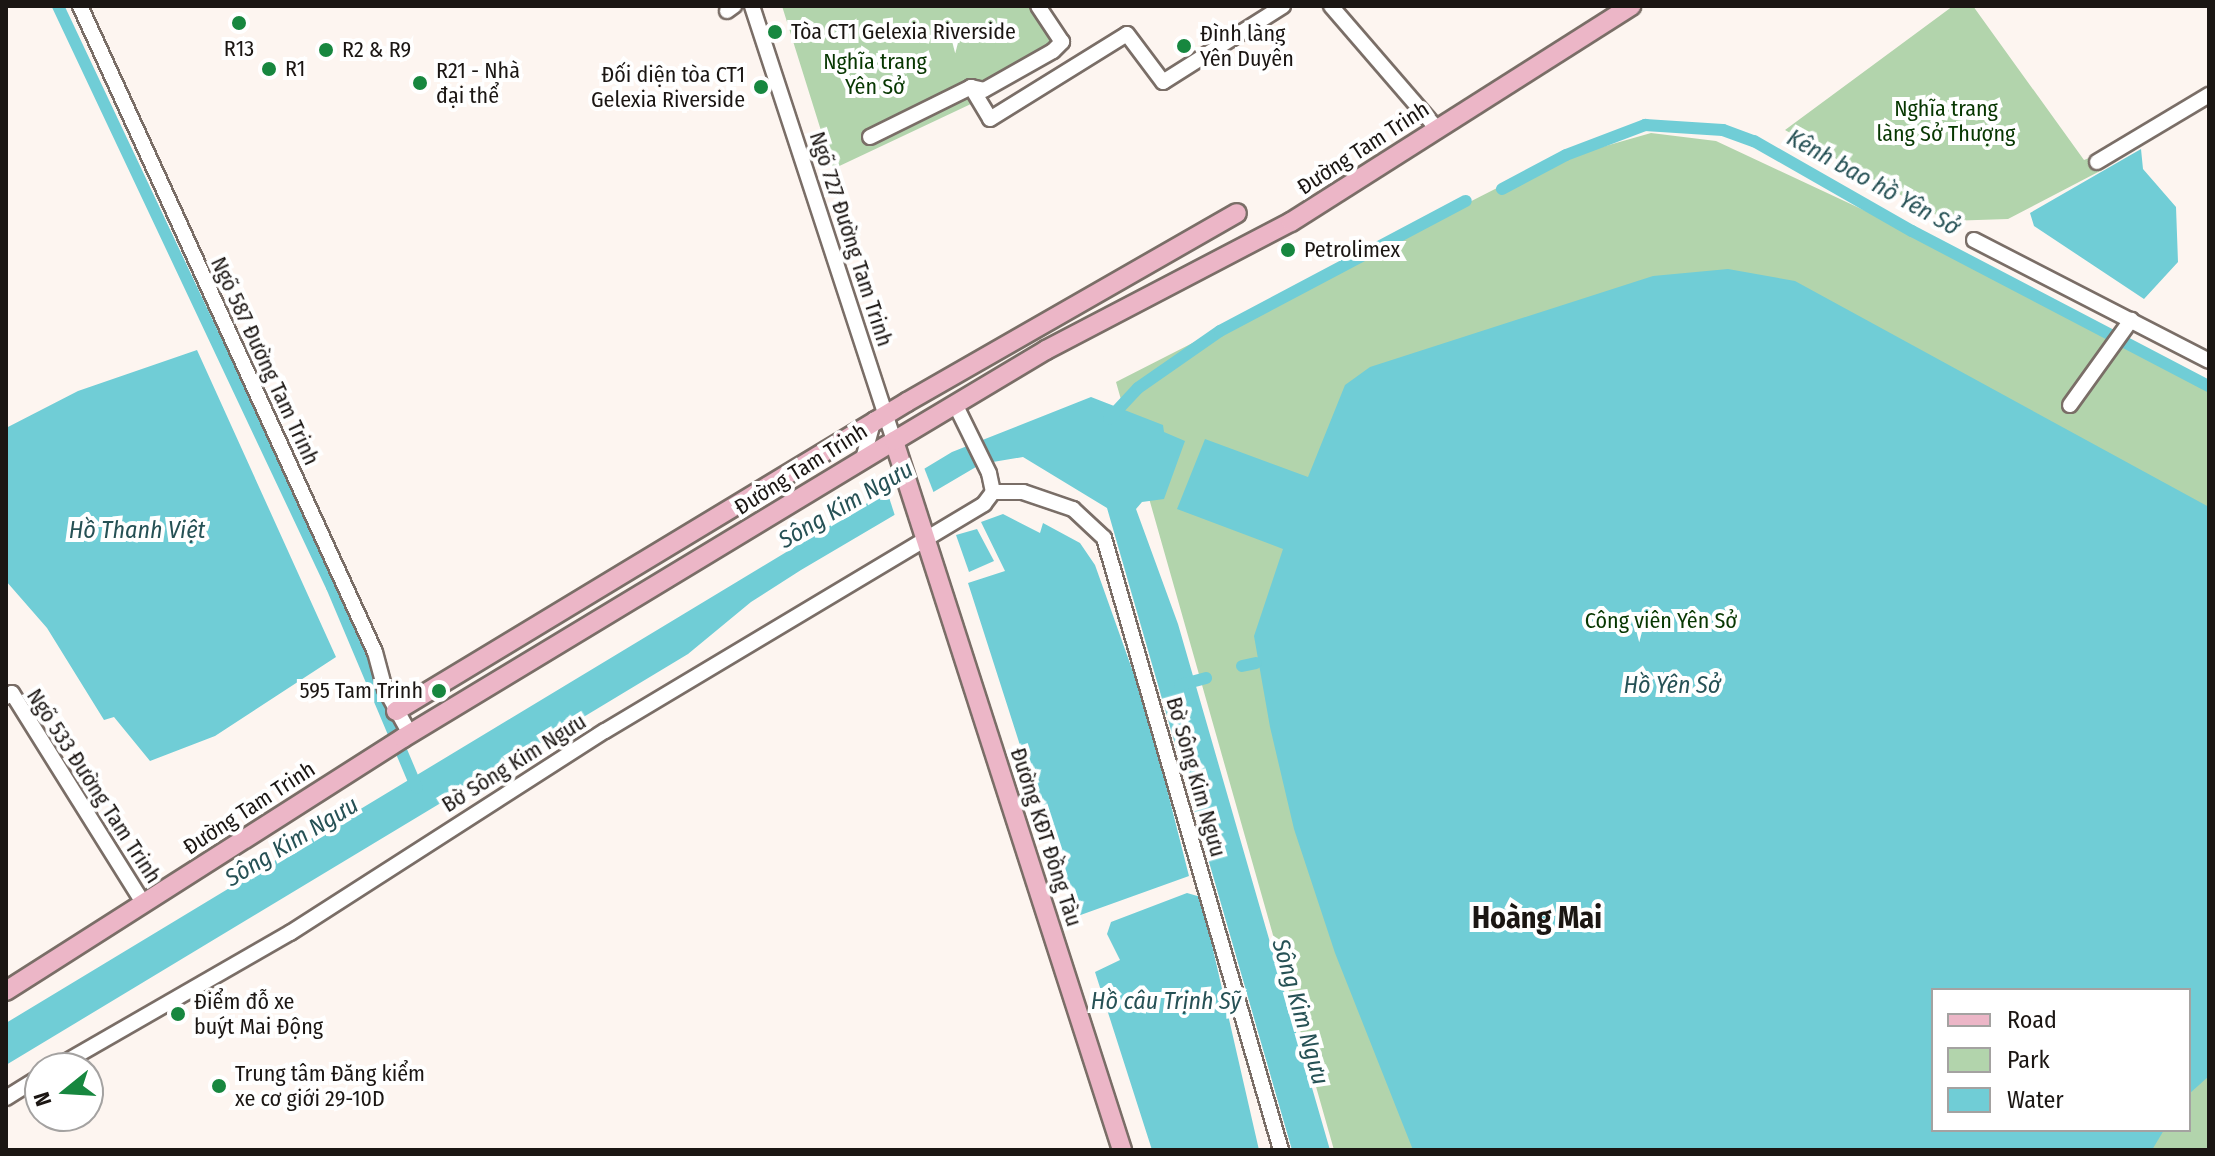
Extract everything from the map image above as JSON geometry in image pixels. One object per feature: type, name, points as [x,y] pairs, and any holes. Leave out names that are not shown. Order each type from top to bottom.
[{"type":"main road","name":"Đường Tam Trinh","points":[[6,991],[406,736],[955,404],[1072,336],[1227,257],[1631,6]]},
{"type":"main road","name":"Đường Tam Trinh","points":[[396,711],[879,420],[1237,213]]},
{"type":"main road","points":[[1211,228],[1227,257]]},
{"type":"main road","name":"Đường KĐT Đồng Tàu","points":[[894,441],[1122,1150]]},
{"type":"street","name":"Ngõ 587 Đường Tam Trinh","points":[[80,6],[375,652],[406,736]]},
{"type":"street","name":"Ngõ 727 Đường Tam Trinh","points":[[752,6],[876,387],[879,420],[894,441]]},
{"type":"street","points":[[870,137],[971,87],[984,90],[1062,42],[1038,6]]},
{"type":"street","points":[[971,87],[990,119],[1127,34],[1163,82],[1283,6]]},
{"type":"street","points":[[1331,6],[1437,129]]},
{"type":"street","points":[[2097,162],[2209,95]]},
{"type":"street","points":[[1974,240],[2127,326],[2209,361]]},
{"type":"street","points":[[2070,405],[2127,326]]},
{"type":"street","points":[[955,404],[989,473],[993,492]]},
{"type":"street","points":[[863,459],[879,420]]},
{"type":"street","name":"Bờ Sông Kim Ngưu","points":[[83,1052],[290,933],[605,731],[984,504],[993,492],[1023,492],[1073,509],[1104,538],[1281,1150]]},
{"type":"street","name":"Ngõ 533 Đường Tam Trinh","points":[[6,697],[12,693],[144,904]]},
{"type":"street","points":[[6,1098],[24,1087]]},
{"type":"green space","name":"Nghĩa trang Yên Sở","points":[[782,6],[1032,6],[1056,43],[979,85],[975,80],[963,86],[973,103],[833,169]]},
{"type":"green space","name":"Nghĩa trang làng Sở Thượng","points":[[1953,6],[1973,6],[2084,160],[2094,156],[2102,170],[2008,219],[1947,221],[1785,130]]},
{"type":"green space","name":"Hồ Yên Sở","points":[[1651,133],[1716,141],[1932,242],[2209,386],[2209,1150],[1334,1150],[1116,382],[1546,163]]},
{"type":"water","points":[[2141,149],[2143,169],[2176,207],[2178,262],[2144,299],[2034,226],[2030,213]]},
{"type":"water","name":"Hồ Yên Sở","points":[[1728,269],[1795,281],[2209,507],[2209,1076],[2191,1092],[2191,988],[1931,988],[1931,1132],[2163,1132],[2152,1150],[1413,1150],[1335,953],[1294,829],[1270,727],[1254,636],[1283,549],[1177,509],[1205,439],[1308,477],[1345,385],[1370,367],[1653,276]]},
{"type":"water","name":"Hồ Thanh Việt","points":[[197,350],[336,657],[215,736],[150,761],[114,717],[104,720],[47,628],[6,581],[6,428],[78,391]]},
{"type":"water","points":[[1091,397],[1163,425],[1164,432],[1185,441],[1164,499],[1142,502],[1136,509],[1178,624],[1330,1150],[1292,1150],[1107,508],[1023,457],[981,464],[801,570],[751,602],[688,654],[6,1065],[6,1023],[952,452]]},
{"type":"water","points":[[1003,514],[1040,533],[1043,523],[1080,543],[1095,565],[1148,714],[1189,876],[1075,917],[968,583],[1005,571],[981,522]]},
{"type":"water","points":[[977,529],[994,561],[969,572],[956,535]]},
{"type":"water","name":"Hồ câu Trịnh Sỹ","points":[[1187,893],[1201,897],[1259,1150],[1152,1150],[1095,972],[1120,960],[1107,934],[1111,922]]},
{"type":"pier","points":[[923,465],[935,496],[896,519],[886,488]]},
{"type":"waterway","points":[[58,6],[332,587],[417,788]]},
{"type":"waterway","name":"Kênh bao hồ Yên Sở","points":[[1502,189],[1566,155],[1645,125],[1723,130],[1754,141],[1912,231],[2209,386]]},
{"type":"waterway","name":"Kênh bao hồ Yên Sở","points":[[1109,419],[1138,388],[1220,331],[1466,201]]},
{"type":"waterway","points":[[1242,666],[1256,663]]},
{"type":"waterway","points":[[1180,685],[1206,678]]},
{"type":"place","name":"R13","points":[[239,23]]},
{"type":"place","name":"Tòa CT1 Gelexia Riverside","points":[[775,32]]},
{"type":"place","name":"Đình làng Yên Duyên","points":[[1184,46]]},
{"type":"place","name":"R2 & R9","points":[[326,50]]},
{"type":"place","name":"R1","points":[[269,69]]},
{"type":"place","name":"R21 - Nhà đại thể","points":[[420,83]]},
{"type":"place","name":"Đối diện tòa CT1 Gelexia Riverside","points":[[761,87]]},
{"type":"place","name":"Petrolimex","points":[[1288,250]]},
{"type":"place","name":"595 Tam Trinh","points":[[439,691]]},
{"type":"place","name":"Điểm đỗ xe buýt Mai Động","points":[[178,1014]]},
{"type":"place","name":"Trung tâm Đăng kiểm xe cơ giới 29-10D","points":[[219,1086]]},
{"type":"district","name":"Hoàng Mai","points":[[1537,918]]},
{"type":"water label","name":"Sông Kim Ngưu","points":[[846,505]]},
{"type":"water label","name":"Sông Kim Ngưu","points":[[292,842]]},
{"type":"water label","name":"Sông Kim Ngưu","points":[[1300,1012]]},
{"type":"park label","name":"Công viên Yên Sở","points":[[1661,621]]}]
